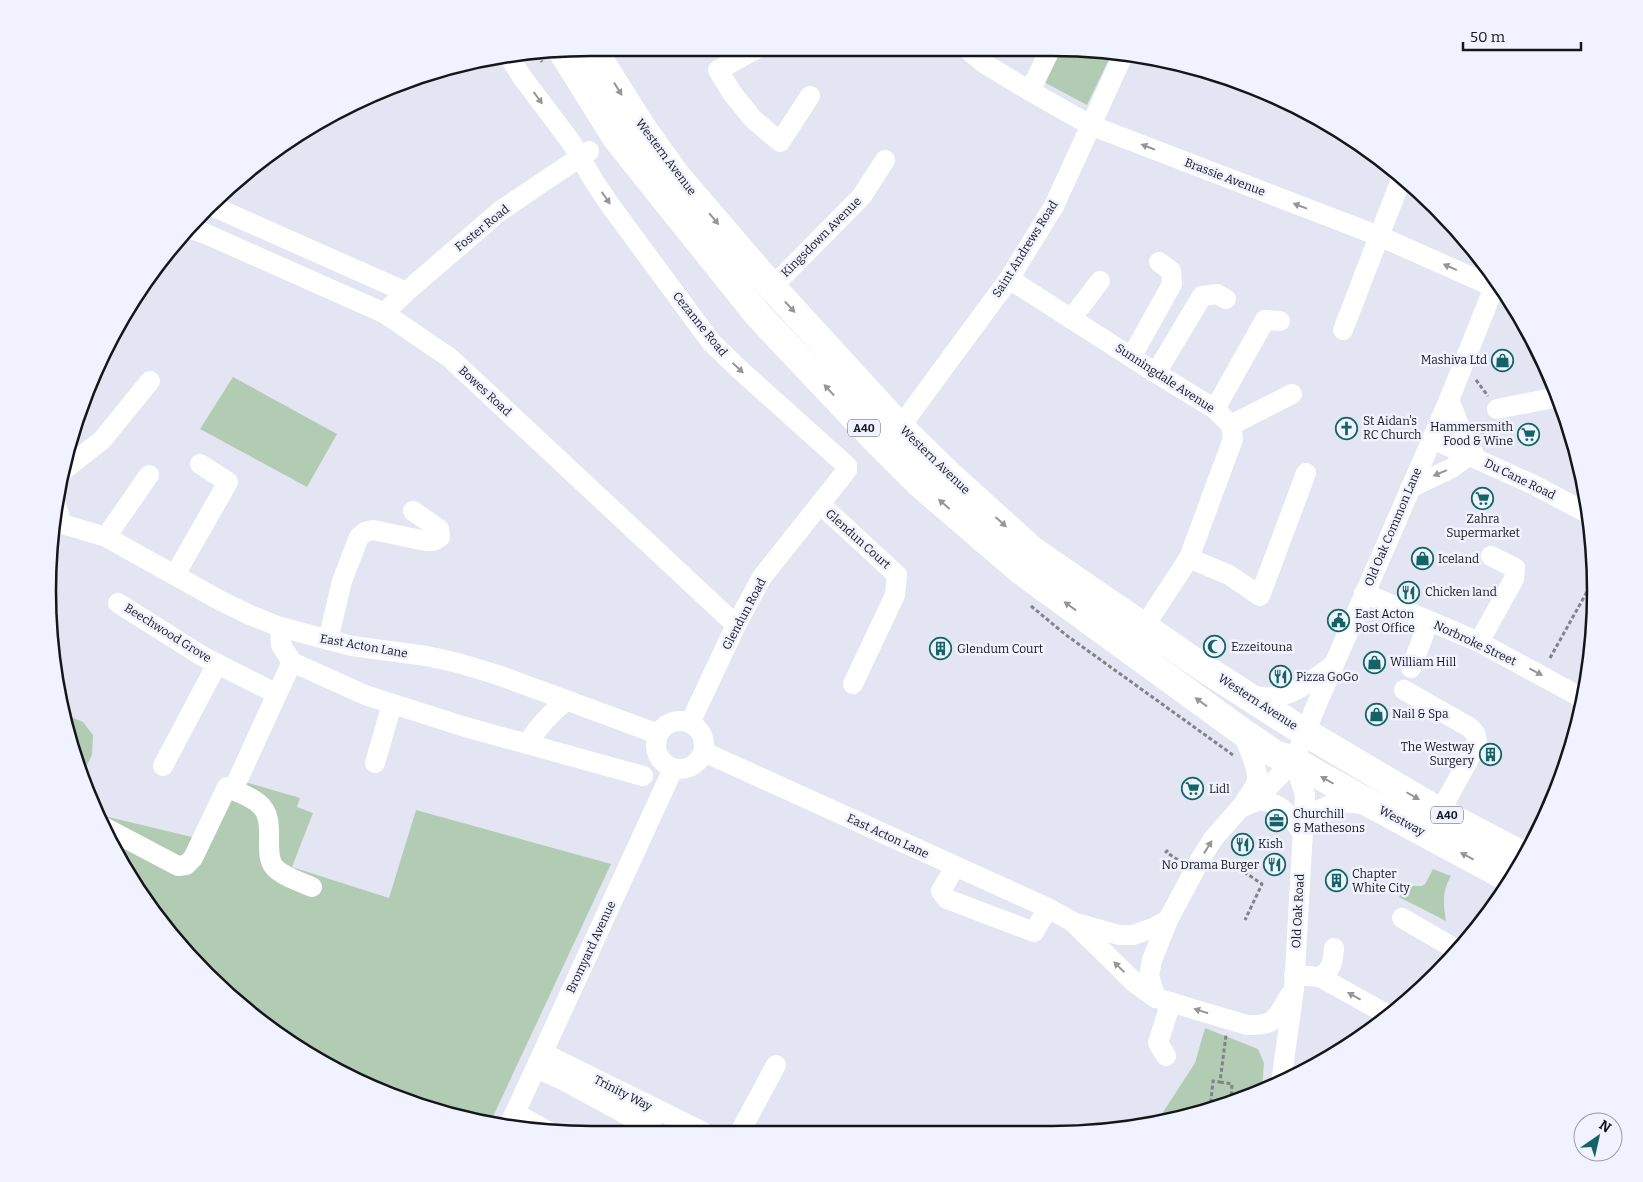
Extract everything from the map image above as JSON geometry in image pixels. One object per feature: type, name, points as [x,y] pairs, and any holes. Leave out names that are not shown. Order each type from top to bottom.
[{"type":"highway","name":"Western Avenue","points":[[597,56],[643,129],[676,174],[771,286],[900,427],[946,472],[1032,550],[1241,692],[1306,733],[1440,812]]},
{"type":"highway","name":"Western Avenue","points":[[566,57],[617,138],[758,315],[920,484],[1020,570],[1241,731],[1275,754],[1294,761]]},
{"type":"highway","name":"Westway","points":[[1294,761],[1504,876]]},
{"type":"highway","name":"A40","points":[[1440,812],[1518,853]]},
{"type":"street","points":[[743,56],[718,70],[732,93],[753,119],[780,142],[810,96]]},
{"type":"street","name":"Brassie Avenue","points":[[976,56],[985,64],[1090,125],[1379,236],[1488,282]]},
{"type":"street","points":[[1030,91],[1047,56]]},
{"type":"street","name":"Saint Andrews Road","points":[[900,427],[1010,279],[1054,206],[1120,61]]},
{"type":"street","name":"Cezanne Road","points":[[513,62],[584,154],[594,181],[610,205],[712,342],[739,369],[848,466]]},
{"type":"street","name":"Foster Road","points":[[384,313],[500,211],[584,154]]},
{"type":"street","name":"Kingsdown Avenue","points":[[771,286],[792,268],[862,196],[885,160]]},
{"type":"street","points":[[1343,330],[1399,184]]},
{"type":"street","points":[[217,209],[406,292]]},
{"type":"street","name":"Bowes Road","points":[[197,231],[384,313],[450,358],[736,625]]},
{"type":"street","points":[[1132,356],[1172,284],[1171,271],[1159,262]]},
{"type":"street","name":"Sunningdale Avenue","points":[[1010,279],[1215,409],[1231,425]]},
{"type":"street","points":[[1071,319],[1100,281]]},
{"type":"street","name":"Old Oak Common Lane","points":[[1241,807],[1268,786],[1294,761],[1364,593],[1449,400],[1493,289]]},
{"type":"street","points":[[1156,373],[1202,296],[1217,294],[1226,299]]},
{"type":"street","points":[[1215,409],[1265,320],[1280,321]]},
{"type":"street","points":[[72,464],[102,440],[150,381]]},
{"type":"street","points":[[1144,627],[1189,558],[1233,439],[1231,425],[1292,394]]},
{"type":"street","points":[[1497,409],[1551,398]]},
{"type":"street","name":"Du Cane Road","points":[[1449,400],[1472,457]]},
{"type":"street","name":"Du Cane Road","points":[[1432,439],[1534,485],[1580,509]]},
{"type":"street","points":[[1410,488],[1472,457]]},
{"type":"street","points":[[175,575],[228,482],[200,464]]},
{"type":"street","name":"Glendun Road","points":[[690,723],[736,625],[762,577],[848,466]]},
{"type":"street","points":[[1189,558],[1229,575],[1260,596],[1306,473]]},
{"type":"street","points":[[106,538],[149,475]]},
{"type":"street","name":"Glendun Court","points":[[820,504],[897,575],[895,595],[852,684]]},
{"type":"street","points":[[328,640],[342,581],[360,536],[365,532],[373,530],[426,541],[433,541],[440,537],[439,530],[414,511]]},
{"type":"street","name":"East Acton Lane","points":[[61,525],[106,538],[228,604],[280,627],[352,646],[427,656],[498,674],[658,734]]},
{"type":"street","points":[[1479,642],[1514,579],[1515,568],[1491,556]]},
{"type":"street","name":"Norbroke Street","points":[[1364,593],[1479,642],[1576,695]]},
{"type":"street","name":"Beechwood Grove","points":[[118,603],[202,656],[277,694]]},
{"type":"street","points":[[1411,668],[1429,621]]},
{"type":"street","points":[[280,627],[281,645],[292,662],[365,695],[527,744],[643,776]]},
{"type":"street","points":[[233,790],[292,662]]},
{"type":"street","name":"Beechwood Grove","points":[[163,766],[218,664]]},
{"type":"street","points":[[1241,692],[1264,697],[1284,696],[1303,688],[1334,664]]},
{"type":"street","points":[[1404,690],[1469,727],[1475,732],[1477,738],[1477,744],[1440,812]]},
{"type":"street","points":[[527,744],[552,712],[566,701]]},
{"type":"street","points":[[376,763],[392,704]]},
{"type":"street","points":[[676,721],[690,723],[701,732],[704,752],[695,765],[680,770],[672,768],[659,758],[656,751],[658,734],[663,728],[676,721]]},
{"type":"street","name":"Old Oak Common Lane","points":[[1164,1000],[1149,976],[1152,960],[1168,920],[1213,839],[1241,807],[1257,782],[1256,770],[1241,731]]},
{"type":"street","name":"East Acton Lane","points":[[704,752],[1048,908],[1072,922],[1135,983],[1164,1000],[1237,1027]]},
{"type":"street","name":"Old Oak Road","points":[[1282,1074],[1294,982],[1305,796],[1294,761]]},
{"type":"street","name":"Bromyard Avenue","points":[[512,1119],[672,768]]},
{"type":"street","points":[[113,832],[178,866],[186,865],[193,858],[227,787],[259,803],[266,814],[270,829],[270,857],[273,866],[280,872],[312,887]]},
{"type":"street","points":[[1241,807],[1258,801],[1270,802],[1285,811],[1302,832],[1310,818],[1318,811],[1337,803],[1358,803],[1385,812]]},
{"type":"street","points":[[955,867],[941,891],[947,899],[1034,932],[1048,908]]},
{"type":"street","points":[[1402,918],[1451,947]]},
{"type":"street","name":"East Acton Lane","points":[[1072,922],[1120,935],[1134,935],[1168,920]]},
{"type":"street","points":[[1294,982],[1326,974],[1332,965],[1334,948]]},
{"type":"street","points":[[1320,977],[1382,1012]]},
{"type":"street","name":"Old Oak Road","points":[[1237,1027],[1261,1025],[1274,1021],[1294,982]]},
{"type":"street","points":[[1164,1000],[1158,1043],[1166,1056]]},
{"type":"street","name":"Old Oak Road","points":[[1237,1027],[1272,1040],[1282,1074]]},
{"type":"street","points":[[539,1060],[561,1079],[649,1126]]},
{"type":"street","name":"Trinity Way","points":[[539,1060],[688,1126]]},
{"type":"street","points":[[743,1126],[776,1065]]},
{"type":"path","points":[[1550,658],[1587,592]]},
{"type":"path","points":[[1143,691],[1237,758]]},
{"type":"path","points":[[1168,850],[1166,852],[1182,862]]},
{"type":"path","points":[[1228,861],[1262,884],[1245,920]]},
{"type":"path","points":[[1220,1082],[1237,1027]]},
{"type":"path","points":[[1211,1101],[1213,1081],[1232,1084],[1231,1094]]},
{"type":"green space","points":[[1052,56],[1109,60],[1087,105],[1040,80]]},
{"type":"green space","points":[[233,377],[337,434],[307,487],[200,429]]},
{"type":"green space","points":[[72,717],[83,722],[93,735],[92,755],[86,766]]},
{"type":"green space","points":[[228,777],[300,798],[297,807],[313,813],[292,867],[389,898],[416,810],[611,864],[493,1116],[453,1108],[419,1097],[354,1071],[294,1036],[265,1015],[213,969],[167,917],[146,888],[106,816],[192,837]]},
{"type":"green space","points":[[1433,869],[1451,876],[1444,898],[1446,921],[1399,897],[1408,886],[1422,886],[1425,884]]},
{"type":"green space","points":[[1205,1028],[1258,1049],[1264,1063],[1263,1083],[1190,1108],[1162,1114],[1195,1063]]},
{"type":"place","name":"Mashiva Ltd","points":[[1503,360]]},
{"type":"place","name":"St Aidan's RC Church","points":[[1347,428]]},
{"type":"place","name":"Hammersmith Food & Wine","points":[[1529,434]]},
{"type":"place","name":"Zahra Supermarket","points":[[1483,498]]},
{"type":"place","name":"Iceland","points":[[1422,559]]},
{"type":"place","name":"Chicken land","points":[[1409,592]]},
{"type":"place","name":"East Acton Post Office","points":[[1339,621]]},
{"type":"place","name":"Ezzeitouna","points":[[1215,647]]},
{"type":"place","name":"Glendum Court","points":[[941,649]]},
{"type":"place","name":"William Hill","points":[[1374,662]]},
{"type":"place","name":"Pizza GoGo","points":[[1280,677]]},
{"type":"place","name":"Nail & Spa","points":[[1376,714]]},
{"type":"place","name":"The Westway Surgery","points":[[1490,754]]},
{"type":"place","name":"Lidl","points":[[1193,789]]},
{"type":"place","name":"Churchill & Mathesons","points":[[1277,821]]},
{"type":"place","name":"Kish","points":[[1242,844]]},
{"type":"place","name":"No Drama Burger","points":[[1275,865]]},
{"type":"place","name":"Chapter White City","points":[[1336,881]]}]
